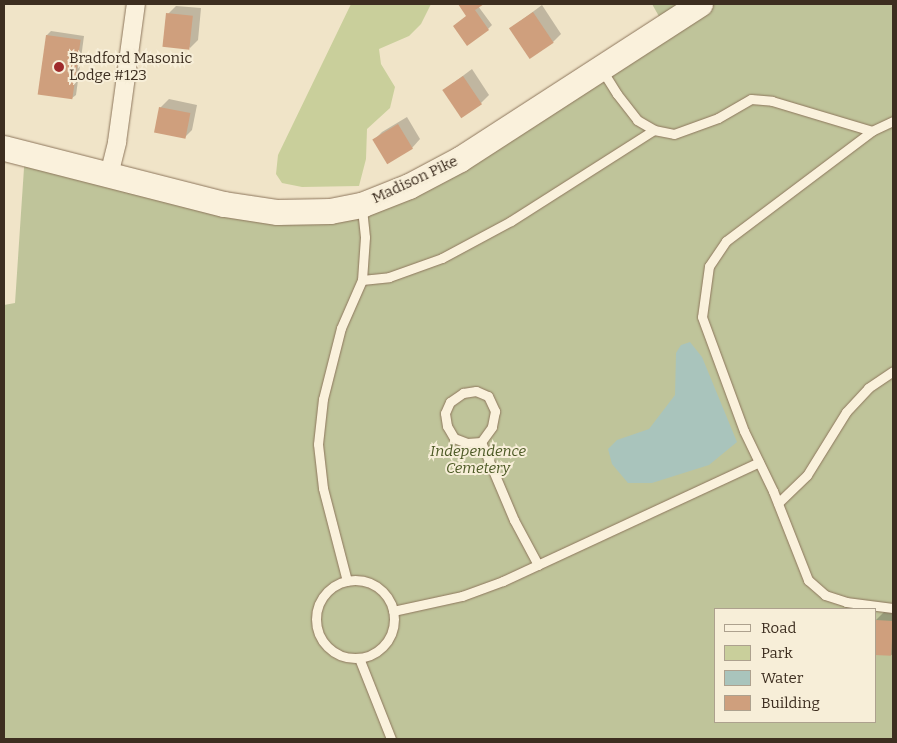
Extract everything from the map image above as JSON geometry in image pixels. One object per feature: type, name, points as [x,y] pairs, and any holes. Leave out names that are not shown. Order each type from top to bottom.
[{"type":"main road","name":"Madison Pike","points":[[4,148],[217,202],[277,212],[330,211],[361,205],[409,186],[460,159],[700,4]]},
{"type":"street","points":[[109,175],[117,142],[136,4]]},
{"type":"lane","points":[[602,69],[617,94],[637,120],[654,130],[674,134],[718,118],[751,99],[772,101],[872,132]]},
{"type":"lane","points":[[893,121],[872,132],[726,241],[709,266],[702,317],[744,431],[778,503],[808,580],[825,595],[846,602],[865,606],[893,608]]},
{"type":"lane","points":[[362,280],[390,277],[442,258],[510,221],[654,130]]},
{"type":"lane","points":[[347,580],[323,488],[318,444],[324,399],[341,328],[362,280],[365,237],[361,205]]},
{"type":"lane","points":[[778,503],[807,475],[846,412],[868,388],[893,371]]},
{"type":"lane","points":[[476,391],[488,396],[495,410],[492,427],[481,442],[467,443],[454,438],[446,426],[445,413],[450,402],[463,393],[476,391]]},
{"type":"lane","points":[[481,442],[514,520],[538,565]]},
{"type":"lane","points":[[393,611],[462,596],[538,565],[759,462]]},
{"type":"lane","points":[[347,580],[362,580],[375,585],[384,592],[392,604],[393,611],[395,621],[392,634],[380,650],[359,658],[348,658],[336,653],[328,646],[318,627],[319,605],[326,593],[347,580]]},
{"type":"lane","points":[[359,658],[391,739]]},
{"type":"green space","points":[[351,4],[431,4],[421,24],[409,36],[379,49],[381,64],[395,87],[390,108],[367,129],[366,159],[359,186],[302,187],[282,183],[276,174],[278,155]]},
{"type":"green space","name":"Independence Cemetery","points":[[652,4],[893,4],[893,739],[4,739],[4,305],[15,303],[25,153],[224,204],[361,205],[665,27]]},
{"type":"water","points":[[690,342],[702,357],[737,442],[709,465],[652,483],[628,483],[612,464],[608,449],[617,440],[649,429],[675,395],[676,353],[681,345]]},
{"type":"building","points":[[458,4],[484,4],[475,10],[489,30],[467,46],[453,26],[466,16]]},
{"type":"building","points":[[533,12],[554,43],[530,59],[509,28]]},
{"type":"building","points":[[166,13],[193,16],[189,50],[162,47]]},
{"type":"building","name":"Bradford Masonic Lodge #123","points":[[46,35],[81,40],[72,99],[38,94]]},
{"type":"building","points":[[463,76],[482,104],[461,118],[442,90]]},
{"type":"building","points":[[159,107],[190,113],[185,139],[154,133]]},
{"type":"building","points":[[398,124],[413,149],[387,164],[372,139]]},
{"type":"building","points":[[877,620],[893,621],[891,656],[877,655]]},
{"type":"place","name":"Bradford Masonic Lodge #123","points":[[59,67]]}]
